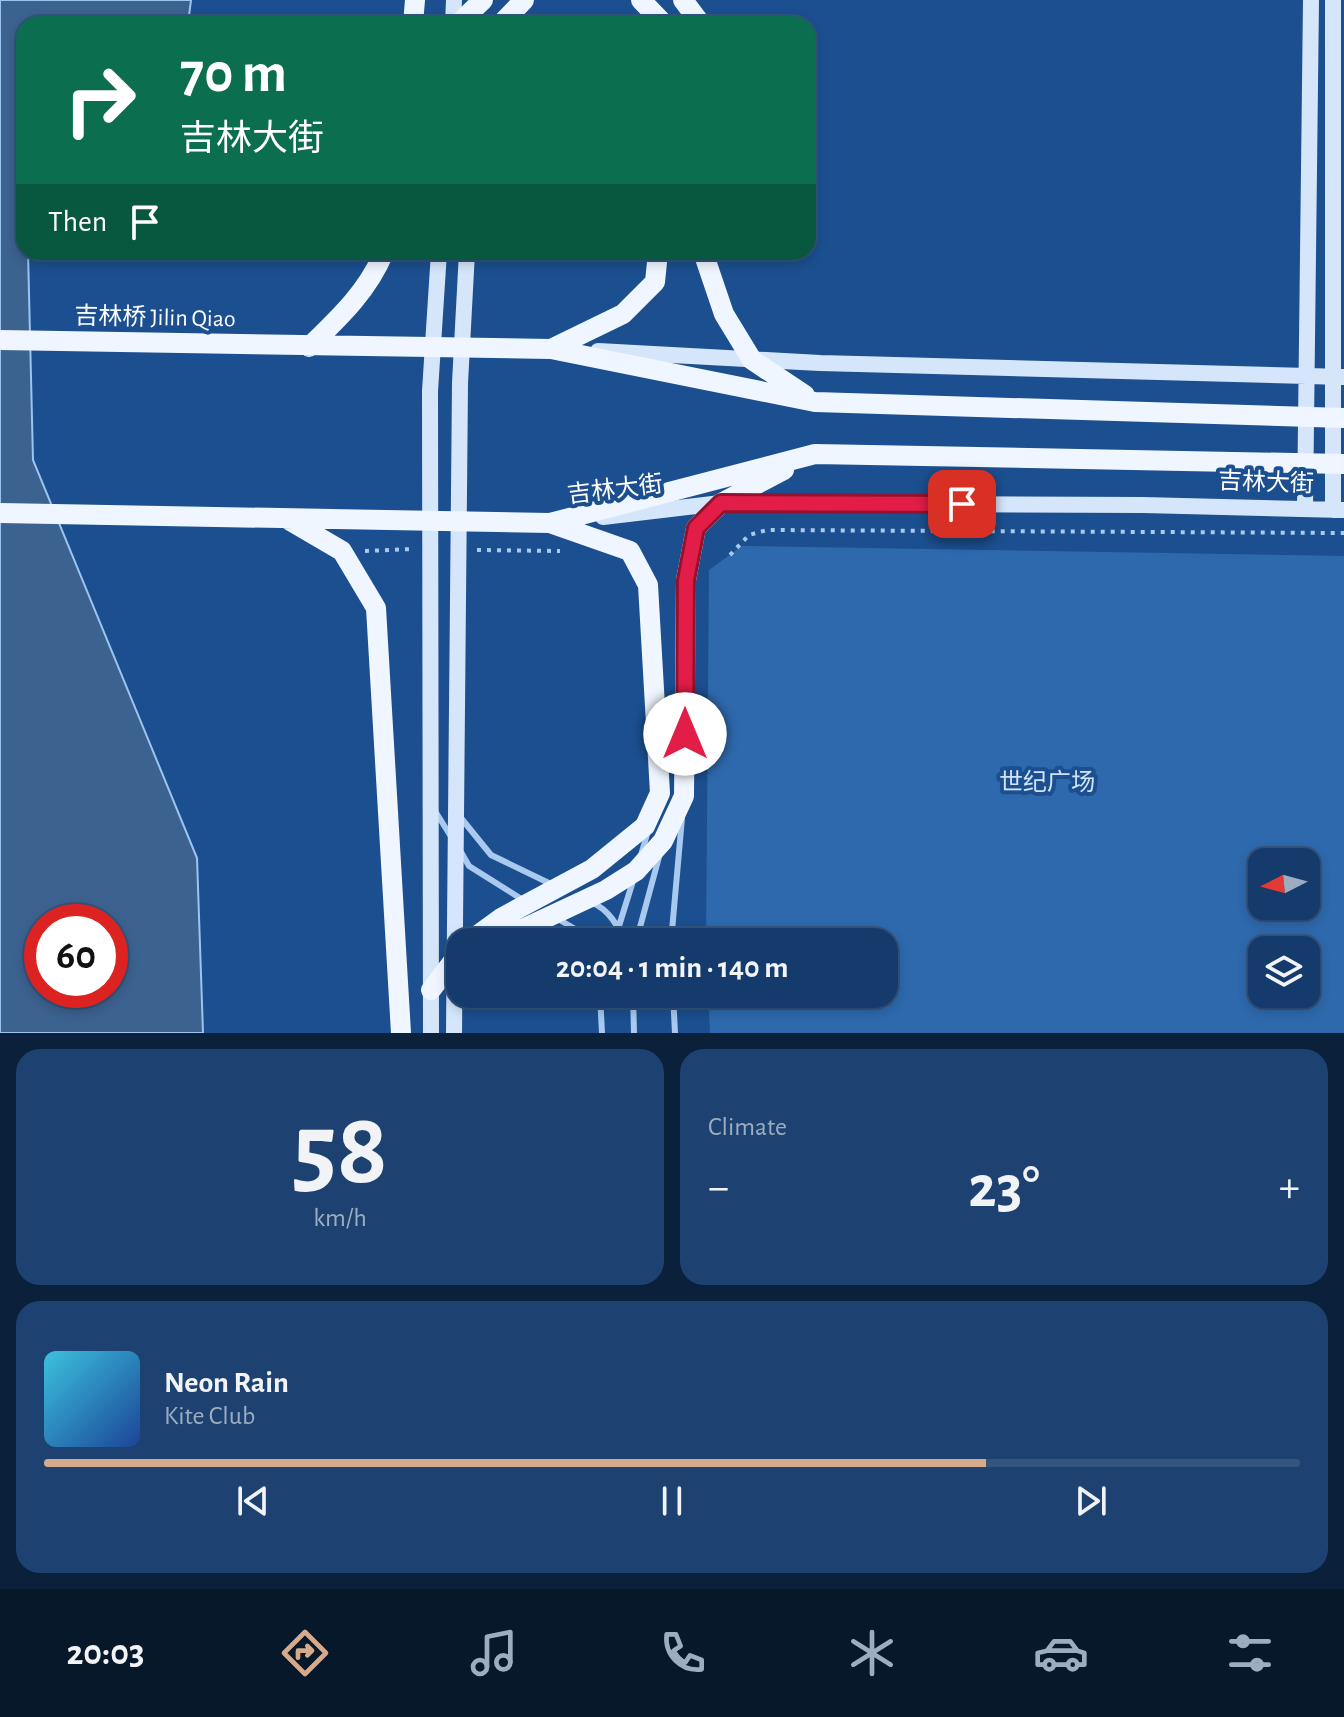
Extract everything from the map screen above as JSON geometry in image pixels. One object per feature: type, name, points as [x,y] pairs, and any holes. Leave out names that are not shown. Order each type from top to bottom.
[{"type":"main road","points":[[509,16],[524,0]]},
{"type":"main road","points":[[641,0],[656,16]]},
{"type":"main road","points":[[1305,509],[1311,0]]},
{"type":"main road","points":[[1333,0],[1338,510]]},
{"type":"main road","points":[[464,16],[481,1]]},
{"type":"main road","points":[[309,347],[341,317],[373,277],[380,260]]},
{"type":"main road","points":[[431,1033],[430,391],[438,260]]},
{"type":"main road","points":[[460,928],[456,845],[460,383],[467,260]]},
{"type":"main road","points":[[551,349],[623,314],[655,282],[657,260]]},
{"type":"main road","points":[[706,260],[724,314],[752,360],[815,402]]},
{"type":"main road","name":"吉林桥 Jilin Qiao","points":[[0,340],[551,349]]},
{"type":"main road","points":[[551,349],[752,360],[1339,377]]},
{"type":"main road","points":[[551,349],[815,402],[1339,418]]},
{"type":"main road","points":[[527,928],[586,900],[636,871],[663,841],[684,796],[686,580],[696,528],[721,503],[815,454]]},
{"type":"main road","name":"吉林大街","points":[[550,523],[815,454],[1339,464]]},
{"type":"main road","name":"吉林大街","points":[[550,523],[721,503],[1338,510]]},
{"type":"main road","points":[[0,513],[550,523],[630,551],[648,585],[660,793],[645,826],[592,869],[501,918],[488,928]]},
{"type":"main road","points":[[285,518],[342,551],[376,608],[401,1033]]},
{"type":"main road","points":[[431,990],[446,970]]},
{"type":"main road","points":[[454,1033],[456,1008]]},
{"type":"lane","points":[[618,927],[660,793]]},
{"type":"lane","points":[[672,928],[684,796]]},
{"type":"lane","points":[[431,805],[469,866],[574,928]]},
{"type":"lane","points":[[457,813],[491,855],[601,907],[618,927]]},
{"type":"lane","points":[[640,928],[663,841]]},
{"type":"lane","points":[[601,1008],[602,1033]]},
{"type":"lane","points":[[633,1008],[634,1033]]},
{"type":"lane","points":[[674,1008],[675,1033]]},
{"type":"path","points":[[730,555],[749,535],[767,530],[1344,533]]},
{"type":"path","points":[[526,550],[562,551]]},
{"type":"green space","name":"世纪广场","points":[[742,546],[1344,556],[1344,1033],[710,1033],[709,1008],[898,1008],[898,928],[706,928],[709,570]]},
{"type":"shaded area","points":[[0,0],[191,0],[189,16],[16,16],[16,260],[28,260],[33,460],[197,858],[203,1033],[0,1033]]},
{"type":"route","points":[[685,734],[686,580],[696,528],[721,503],[962,504]]}]
